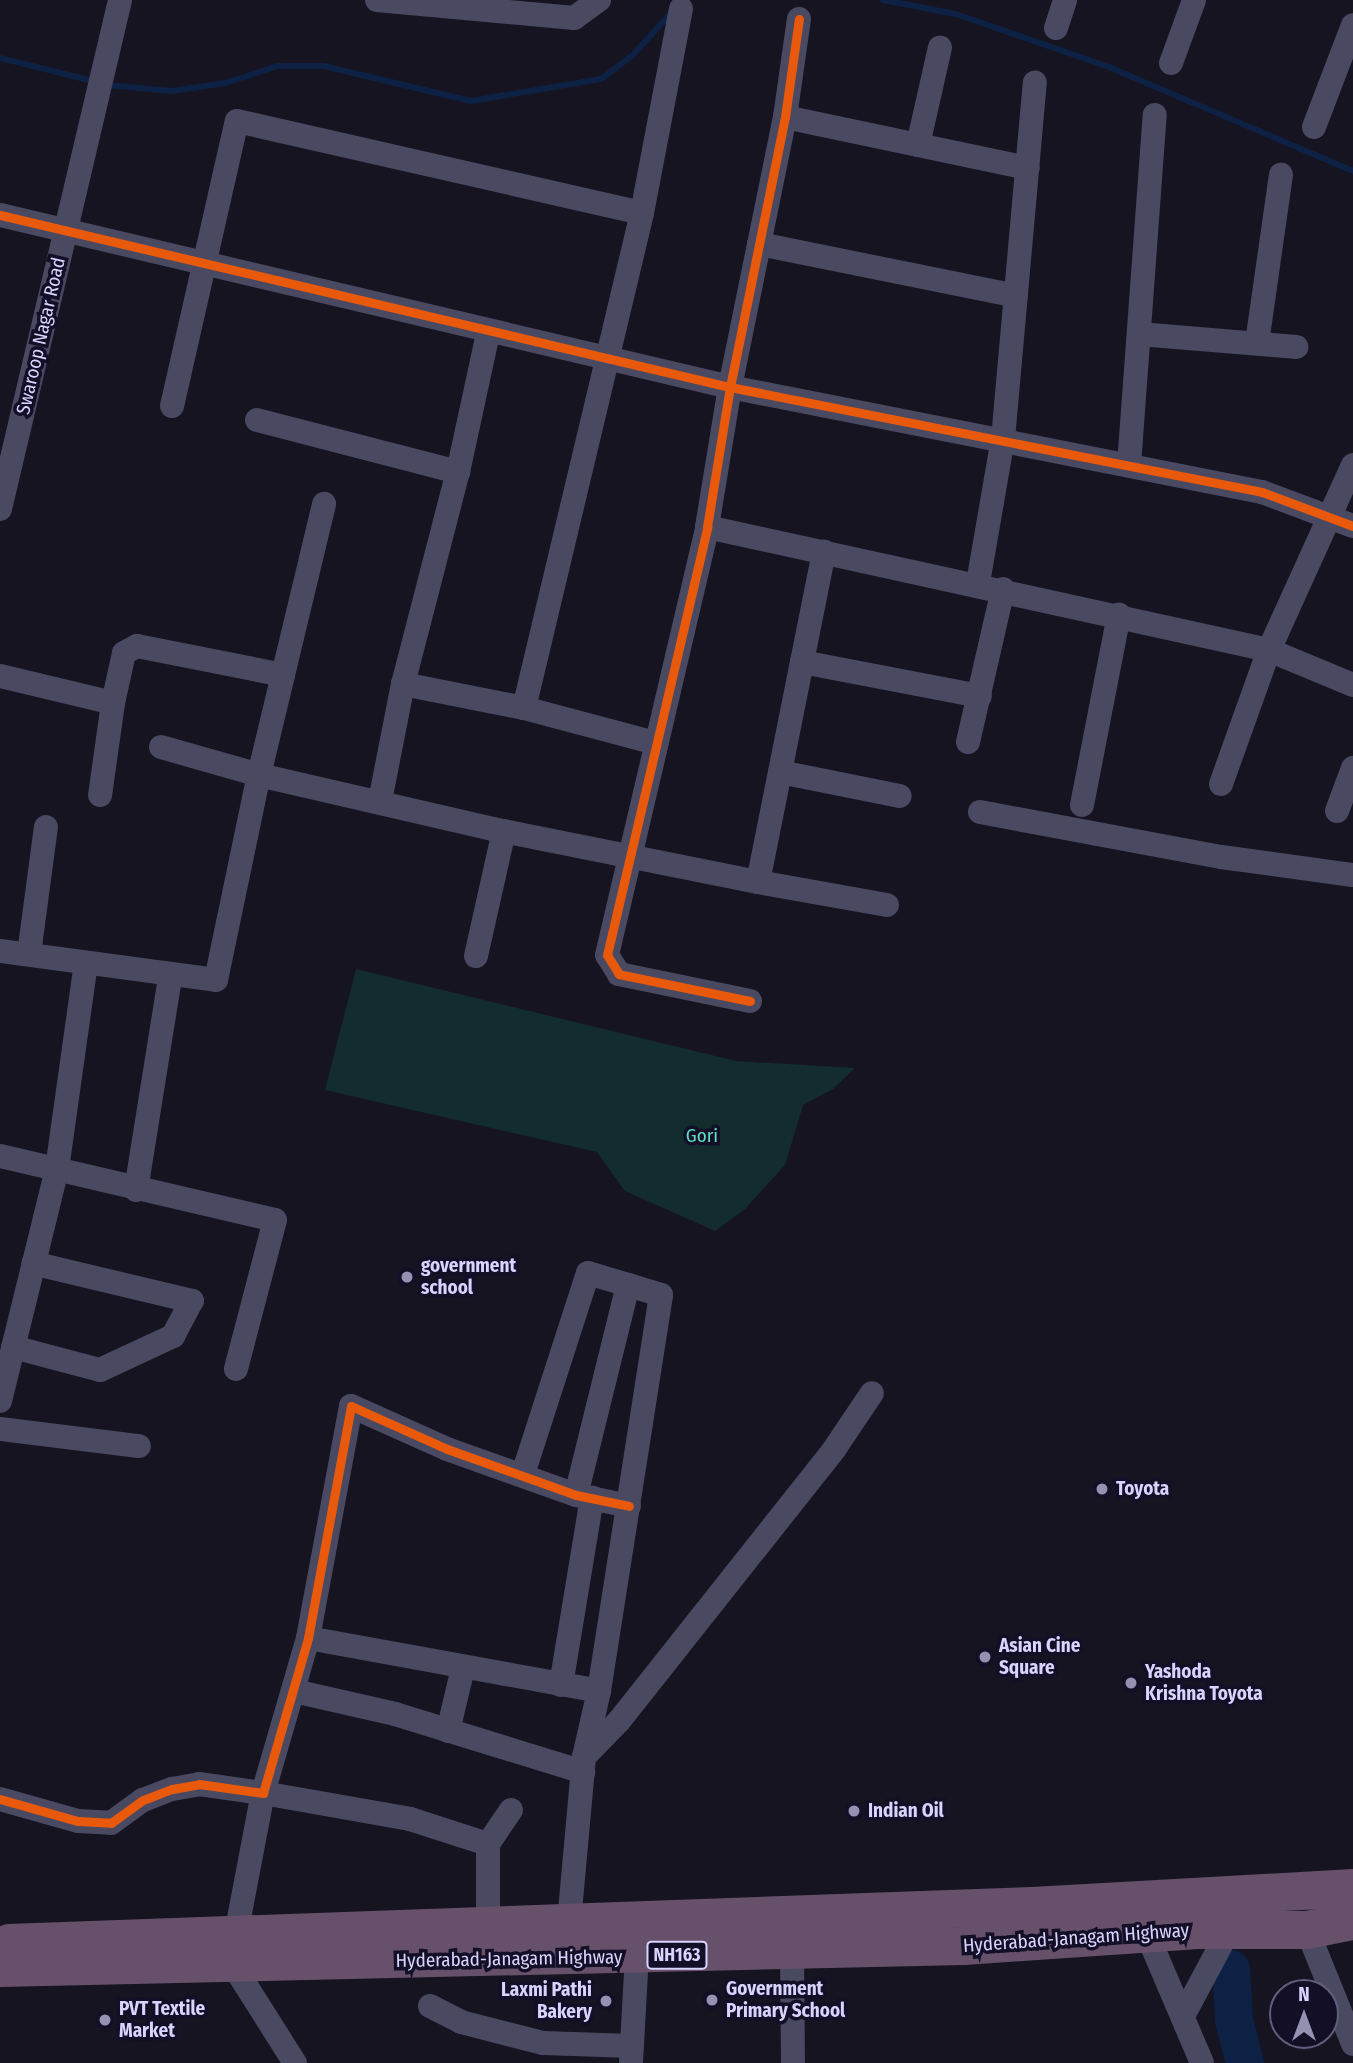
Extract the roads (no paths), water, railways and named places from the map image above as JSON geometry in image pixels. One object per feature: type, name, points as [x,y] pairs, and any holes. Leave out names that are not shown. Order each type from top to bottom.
[{"type":"highway","name":"Hyderabad-Janagam Highway","points":[[0,1968],[488,1925],[1033,1906],[1353,1888]]},
{"type":"highway","name":"Hyderabad-Janagam Highway","points":[[0,1943],[637,1956],[792,1952],[1229,1930],[1307,1930],[1353,1921]]},
{"type":"street","name":"Swaroop Nagar Road","points":[[0,509],[120,0]]},
{"type":"street","points":[[377,0],[574,18],[599,0]]},
{"type":"street","points":[[1056,28],[1065,0]]},
{"type":"street","points":[[1171,63],[1194,0]]},
{"type":"street","points":[[524,708],[605,358],[642,213],[681,9]]},
{"type":"street","points":[[750,1001],[619,974],[611,966],[608,946],[707,527],[730,387],[785,117],[799,19]]},
{"type":"street","points":[[1314,127],[1353,25]]},
{"type":"street","points":[[918,145],[940,47]]},
{"type":"street","points":[[978,583],[1003,439],[1035,82]]},
{"type":"street","points":[[1129,465],[1155,116]]},
{"type":"street","points":[[785,117],[1028,168]]},
{"type":"street","points":[[172,406],[237,121],[642,213]]},
{"type":"street","points":[[1257,343],[1281,175]]},
{"type":"street","points":[[0,215],[730,387],[1262,492],[1342,522]]},
{"type":"street","points":[[759,244],[1016,296]]},
{"type":"street","points":[[380,801],[403,684],[458,472],[488,332]]},
{"type":"street","points":[[1139,334],[1296,347]]},
{"type":"street","points":[[257,420],[458,472]]},
{"type":"street","points":[[1221,784],[1269,650],[1342,522],[1353,465]]},
{"type":"street","points":[[0,951],[170,977],[216,980],[259,775],[324,504]]},
{"type":"street","points":[[707,527],[978,583],[1269,650],[1353,685]]},
{"type":"street","points":[[758,882],[824,552]]},
{"type":"street","points":[[968,742],[1003,589]]},
{"type":"street","points":[[1082,805],[1119,615]]},
{"type":"street","points":[[100,795],[113,703],[124,653],[137,646],[284,675]]},
{"type":"street","points":[[802,662],[980,696]]},
{"type":"street","points":[[0,676],[113,703]]},
{"type":"street","points":[[403,684],[524,708],[656,743]]},
{"type":"street","points":[[161,747],[259,775],[504,831],[887,905]]},
{"type":"street","points":[[1337,811],[1353,768]]},
{"type":"street","points":[[780,772],[900,796]]},
{"type":"street","points":[[980,812],[1221,857],[1353,875]]},
{"type":"street","points":[[29,954],[46,827]]},
{"type":"street","points":[[476,956],[504,831]]},
{"type":"street","points":[[0,1401],[57,1169],[86,963]]},
{"type":"street","points":[[136,1190],[170,977]]},
{"type":"street","points":[[0,1156],[136,1190],[275,1220],[236,1369]]},
{"type":"street","points":[[13,1347],[100,1370],[173,1336],[192,1301],[33,1263]]},
{"type":"street","points":[[523,1474],[588,1273],[661,1295],[629,1506],[615,1570],[599,1691],[583,1765],[569,1922]]},
{"type":"street","points":[[561,1685],[584,1496],[628,1285]]},
{"type":"street","points":[[583,1765],[835,1448],[872,1393]]},
{"type":"street","points":[[295,2063],[235,1949],[263,1793],[307,1638],[351,1406],[447,1449],[584,1496],[629,1506]]},
{"type":"street","points":[[0,1429],[139,1446]]},
{"type":"street","points":[[307,1638],[599,1691]]},
{"type":"street","points":[[448,1731],[463,1668]]},
{"type":"street","points":[[294,1691],[583,1765]]},
{"type":"street","points":[[0,1799],[78,1821],[111,1823],[143,1800],[172,1789],[200,1784],[410,1819],[488,1844]]},
{"type":"street","points":[[488,1925],[488,1844],[512,1810]]},
{"type":"street","points":[[1183,2016],[1229,1930]]},
{"type":"street","points":[[1307,1930],[1353,2044]]},
{"type":"street","points":[[1147,1934],[1202,2063]]},
{"type":"street","points":[[792,1952],[785,2036],[793,2063]]},
{"type":"street","points":[[430,2006],[461,2022],[543,2043],[635,2039],[637,1956]]},
{"type":"waterway","points":[[883,0],[956,14],[1109,67],[1353,171]]},
{"type":"waterway","points":[[107,85],[172,91],[225,83],[278,66],[324,66],[471,101],[601,79],[632,56],[672,12]]},
{"type":"waterway","points":[[0,58],[97,82]]},
{"type":"waterway","points":[[1231,1969],[1234,2020],[1245,2063]]},
{"type":"place","name":"government school","points":[[407,1277]]},
{"type":"place","name":"Toyota","points":[[1102,1489]]},
{"type":"place","name":"Asian Cine Square","points":[[985,1657]]},
{"type":"place","name":"Yashoda Krishna Toyota","points":[[1131,1683]]},
{"type":"place","name":"Indian Oil","points":[[854,1811]]},
{"type":"place","name":"Government Primary School","points":[[712,2000]]},
{"type":"place","name":"Laxmi Pathi Bakery","points":[[606,2001]]},
{"type":"place","name":"PVT Textile Market","points":[[105,2020]]},
{"type":"park label","name":"Gori","points":[[702,1136]]}]
